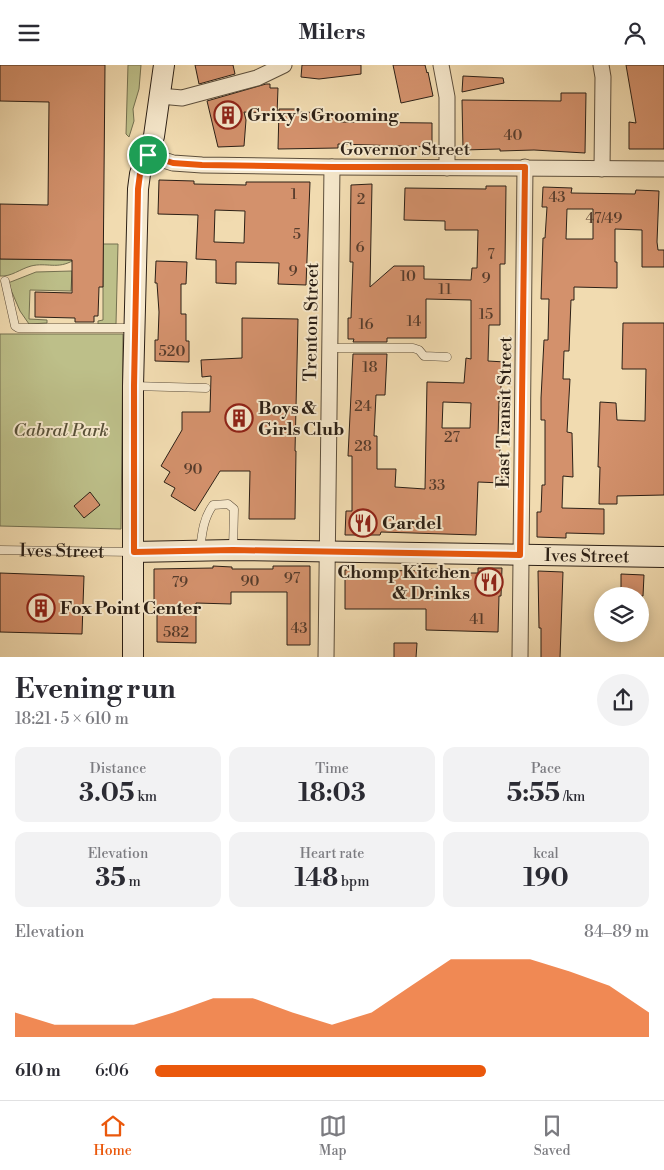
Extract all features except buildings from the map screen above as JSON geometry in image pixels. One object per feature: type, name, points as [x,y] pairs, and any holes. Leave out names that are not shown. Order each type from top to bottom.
[{"type":"main road","points":[[133,657],[134,386],[138,189],[140,174],[154,136],[164,65]]},
{"type":"main road","name":"Ives Street","points":[[134,552],[233,550],[664,557]]},
{"type":"street","points":[[160,96],[182,98],[190,96],[257,78],[284,65]]},
{"type":"street","points":[[441,65],[447,97],[447,168]]},
{"type":"street","points":[[601,65],[602,169]]},
{"type":"street","name":"Governor Street","points":[[148,155],[173,163],[332,167],[664,169]]},
{"type":"street","name":"Trenton Street","points":[[326,657],[332,167]]},
{"type":"street","name":"East Transit Street","points":[[520,657],[525,167]]},
{"type":"lane","points":[[5,281],[15,326],[18,328],[135,328]]},
{"type":"lane","points":[[330,348],[413,347],[424,356],[446,357]]},
{"type":"lane","points":[[134,386],[206,388]]},
{"type":"lane","points":[[200,550],[202,530],[208,513],[213,505],[220,503],[228,504],[234,509],[233,550]]},
{"type":"lane","name":"Ives Street","points":[[0,550],[134,552]]},
{"type":"green space","points":[[128,65],[141,65],[139,89],[133,109],[134,121],[129,137],[126,134]]},
{"type":"green space","points":[[103,244],[118,244],[116,324],[98,324],[98,321],[103,320]]},
{"type":"green space","points":[[0,259],[74,260],[62,265],[31,266],[12,274],[0,276]]},
{"type":"green space","points":[[72,271],[71,291],[30,290],[29,319],[47,320],[47,323],[29,324],[20,311],[8,283],[36,272]]},
{"type":"green space","name":"Cabral Park","points":[[0,334],[123,334],[121,529],[0,526]]},
{"type":"place","name":"Grixy's Grooming","points":[[228,115]]},
{"type":"place","name":"Boys & Girls Club","points":[[239,418]]},
{"type":"place","name":"Gardel","points":[[363,523]]},
{"type":"place","name":"Chomp Kitchen & Drinks","points":[[489,582]]},
{"type":"place","name":"Fox Point Center","points":[[41,608]]},
{"type":"route","points":[[148,155],[173,163],[202,165],[525,167],[520,555],[233,550],[154,550],[134,552],[134,386],[138,189],[140,174],[148,155]]}]
